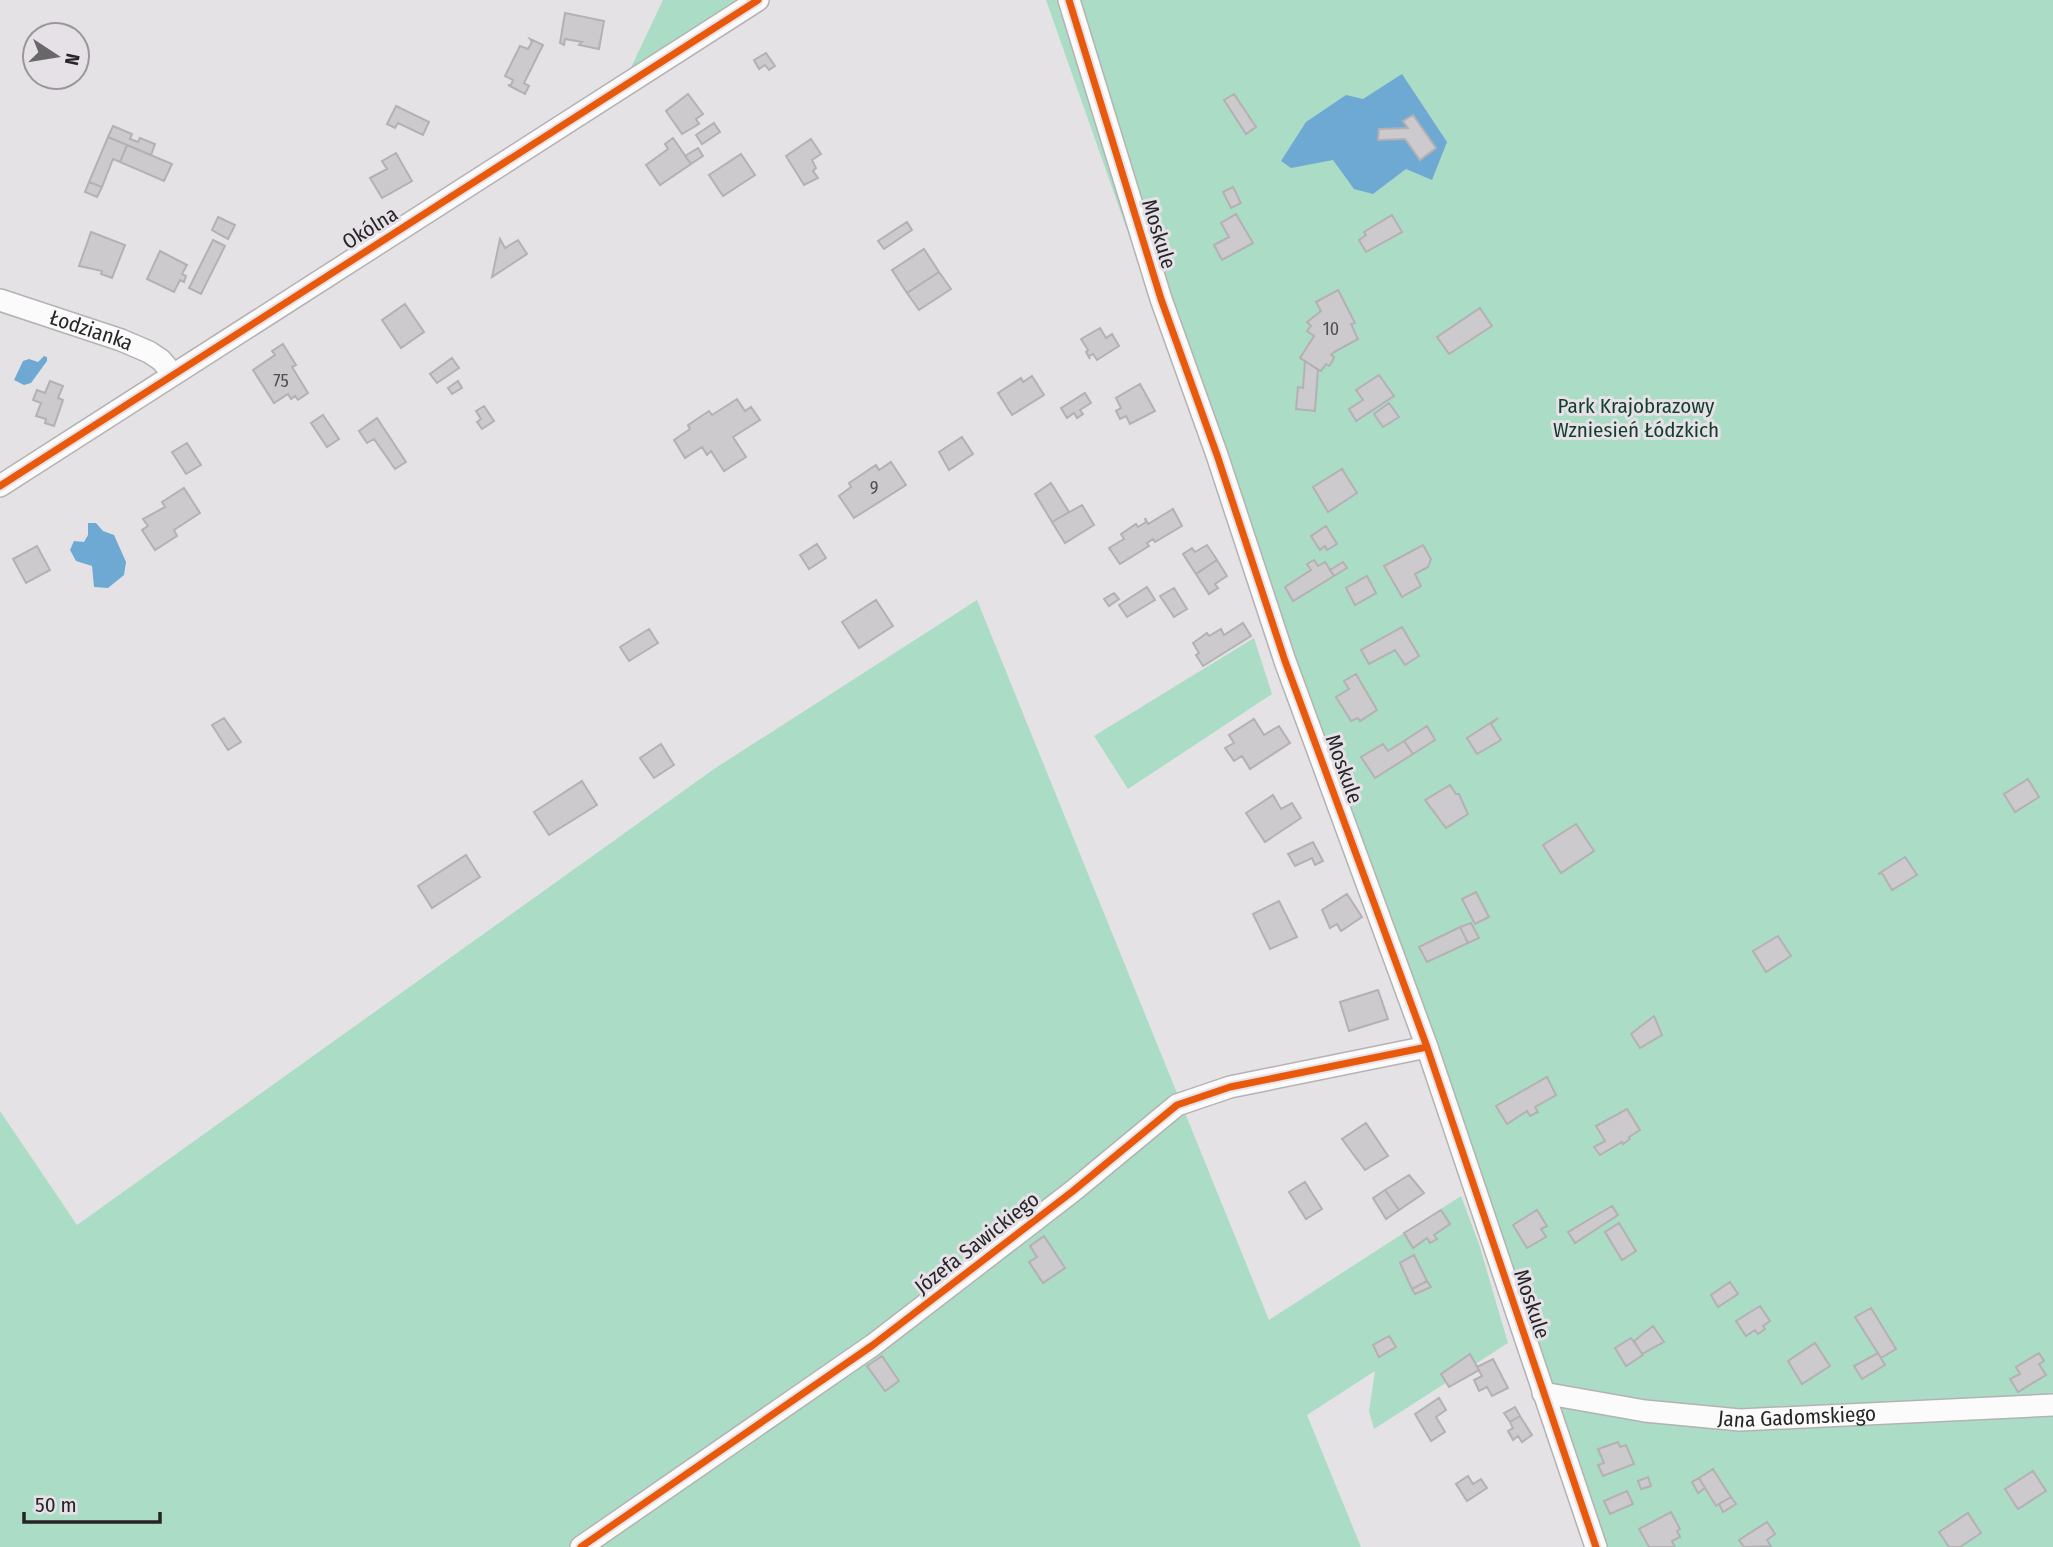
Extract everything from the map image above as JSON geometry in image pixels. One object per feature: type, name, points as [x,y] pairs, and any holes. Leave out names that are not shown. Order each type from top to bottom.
[{"type":"street","name":"Okólna","points":[[0,486],[758,0]]},
{"type":"street","name":"Moskule","points":[[1069,0],[1161,299],[1217,455],[1285,661],[1427,1047],[1596,1547]]},
{"type":"street","name":"Łodzianka","points":[[0,300],[149,352],[161,360],[173,374]]},
{"type":"street","name":"Józefa Sawickiego","points":[[580,1547],[873,1345],[1073,1191],[1177,1105],[1230,1087],[1427,1047]]},
{"type":"street","name":"Jana Gadomskiego","points":[[1543,1393],[1645,1410],[1740,1420],[2053,1405]]},
{"type":"green space","points":[[663,0],[768,0],[617,97]]},
{"type":"green space","name":"Park Krajobrazowy Wzniesień Łódzkich","points":[[1046,0],[2053,0],[2053,1547],[1591,1547]]},
{"type":"green space","points":[[977,600],[1269,1320],[1461,1196],[1479,1244],[1508,1343],[1374,1429],[1369,1411],[1375,1371],[1307,1415],[1361,1547],[0,1547],[0,1111],[77,1225],[714,769]]},
{"type":"green space","points":[[1254,638],[1272,694],[1128,789],[1094,736]]},
{"type":"water","points":[[1402,74],[1447,142],[1432,180],[1406,169],[1373,194],[1354,189],[1333,160],[1291,168],[1281,161],[1306,122],[1346,95],[1363,99]]},
{"type":"water","points":[[44,356],[47,361],[31,383],[24,385],[14,380],[23,361],[29,359],[38,362]]},
{"type":"water","points":[[88,523],[96,523],[103,531],[114,535],[126,562],[124,575],[108,588],[94,587],[92,566],[76,561],[70,550],[74,541],[84,542],[88,535]]},
{"type":"building","points":[[565,13],[604,21],[599,49],[565,39],[564,45],[560,43]]},
{"type":"building","points":[[530,39],[543,45],[524,83],[529,86],[525,94],[508,85],[511,85],[513,80],[505,76],[520,46],[528,49],[532,42]]},
{"type":"building","points":[[766,53],[775,66],[769,70],[765,65],[759,69],[754,60]]},
{"type":"building","points":[[688,94],[703,114],[696,119],[699,124],[682,134],[666,111]]},
{"type":"building","points":[[1234,94],[1256,127],[1246,134],[1224,100]]},
{"type":"building","points":[[396,106],[429,122],[423,135],[398,123],[395,128],[387,124]]},
{"type":"building","points":[[1413,115],[1436,148],[1420,160],[1405,139],[1378,140],[1379,129],[1408,128],[1403,121]]},
{"type":"building","points":[[714,123],[720,132],[702,144],[696,135]]},
{"type":"building","points":[[113,126],[132,134],[130,139],[138,142],[140,138],[155,144],[151,155],[108,137]]},
{"type":"building","points":[[108,137],[127,145],[120,162],[113,159],[102,187],[89,182]]},
{"type":"building","points":[[673,138],[691,164],[660,185],[646,165],[668,149],[665,144]]},
{"type":"building","points":[[811,139],[821,154],[812,160],[816,168],[813,171],[818,178],[804,185],[786,156]]},
{"type":"building","points":[[127,145],[172,164],[164,181],[120,162]]},
{"type":"building","points":[[698,148],[703,156],[691,164],[685,156]]},
{"type":"building","points":[[396,153],[412,181],[382,198],[370,178],[387,169],[382,161]]},
{"type":"building","points":[[741,154],[755,175],[723,196],[709,175]]},
{"type":"building","points":[[89,182],[102,187],[97,197],[85,192]]},
{"type":"building","points":[[1233,187],[1241,203],[1231,208],[1223,192]]},
{"type":"building","points":[[1236,214],[1253,243],[1222,260],[1214,245],[1229,237],[1221,223]]},
{"type":"building","points":[[1392,215],[1402,232],[1366,252],[1359,240],[1366,235],[1364,232]]},
{"type":"building","points":[[218,217],[235,225],[228,239],[212,230]]},
{"type":"building","points":[[907,222],[912,230],[884,249],[878,241]]},
{"type":"building","points":[[91,232],[125,245],[112,278],[101,274],[102,271],[79,266]]},
{"type":"building","points":[[500,239],[505,248],[518,240],[527,254],[492,277]]},
{"type":"building","points":[[213,240],[225,246],[201,294],[189,288]]},
{"type":"building","points":[[924,249],[939,272],[907,293],[892,270]]},
{"type":"building","points":[[160,251],[187,265],[182,274],[186,276],[184,282],[180,280],[174,292],[147,279]]},
{"type":"building","points":[[939,272],[951,289],[919,310],[907,293]]},
{"type":"building","points":[[1338,290],[1355,323],[1351,324],[1358,339],[1334,352],[1331,355],[1334,357],[1332,362],[1329,366],[1326,364],[1321,371],[1300,358],[1314,336],[1307,331],[1311,326],[1307,322],[1321,311],[1316,302]]},
{"type":"building","points":[[405,304],[424,332],[401,348],[382,320]]},
{"type":"building","points":[[1480,308],[1492,326],[1449,354],[1437,337]]},
{"type":"building","points":[[1100,328],[1106,338],[1112,334],[1119,346],[1097,360],[1093,354],[1089,356],[1090,359],[1081,339]]},
{"type":"building","points":[[283,344],[296,365],[292,367],[308,393],[298,400],[295,396],[291,399],[288,394],[274,403],[253,370],[275,355],[272,351]]},
{"type":"building","points":[[452,358],[459,368],[437,383],[430,374]]},
{"type":"building","points":[[1305,361],[1318,370],[1315,411],[1296,409],[1298,387],[1303,388]]},
{"type":"building","points":[[1379,375],[1394,396],[1356,421],[1349,409],[1363,400],[1356,390]]},
{"type":"building","points":[[1032,376],[1044,395],[1012,415],[998,393],[1021,378],[1023,382]]},
{"type":"building","points":[[50,381],[63,386],[58,398],[63,400],[54,426],[45,423],[46,419],[36,416],[41,403],[33,400],[37,390],[45,393]]},
{"type":"building","points":[[458,381],[462,388],[452,394],[448,388]]},
{"type":"building","points":[[1140,384],[1155,411],[1130,424],[1126,416],[1120,419],[1116,411],[1121,408],[1116,398]]},
{"type":"building","points":[[1085,393],[1091,403],[1080,410],[1083,414],[1077,418],[1074,413],[1067,418],[1061,408]]},
{"type":"building","points":[[737,399],[745,411],[751,407],[760,420],[733,437],[746,457],[724,471],[711,451],[707,455],[702,447],[685,458],[674,440],[690,429],[688,425],[709,411],[712,415]]},
{"type":"building","points":[[1389,403],[1399,417],[1383,427],[1374,414]]},
{"type":"building","points":[[484,406],[494,421],[482,429],[477,422],[481,419],[476,411]]},
{"type":"building","points":[[323,415],[339,439],[327,447],[311,423]]},
{"type":"building","points":[[377,418],[406,462],[395,469],[374,439],[367,443],[359,431]]},
{"type":"building","points":[[962,437],[973,454],[949,470],[939,452]]},
{"type":"building","points":[[187,443],[201,465],[186,474],[172,452]]},
{"type":"building","points":[[891,462],[906,485],[854,518],[839,496],[851,487],[849,483],[876,465],[879,470]]},
{"type":"building","points":[[1342,469],[1357,493],[1328,512],[1313,487]]},
{"type":"building","points":[[1051,483],[1069,512],[1052,522],[1035,494]]},
{"type":"building","points":[[184,488],[200,513],[174,530],[177,536],[155,550],[142,530],[148,526],[143,519],[165,507],[162,502]]},
{"type":"building","points":[[1082,505],[1094,525],[1065,543],[1052,522]]},
{"type":"building","points":[[1173,509],[1182,526],[1155,542],[1153,539],[1147,543],[1149,546],[1120,564],[1109,548],[1124,539],[1121,534],[1136,524],[1138,527],[1146,522],[1145,518],[1148,524]]},
{"type":"building","points":[[1326,526],[1337,544],[1327,550],[1325,546],[1320,550],[1311,536]]},
{"type":"building","points":[[817,544],[826,558],[809,569],[800,555]]},
{"type":"building","points":[[1207,545],[1217,560],[1196,574],[1183,554],[1192,548],[1195,552]]},
{"type":"building","points":[[1423,545],[1431,559],[1428,567],[1415,574],[1421,586],[1402,597],[1384,566]]},
{"type":"building","points":[[37,546],[50,570],[26,583],[13,559]]},
{"type":"building","points":[[1217,560],[1227,576],[1215,584],[1218,588],[1209,594],[1196,574]]},
{"type":"building","points":[[1314,560],[1318,566],[1325,562],[1334,576],[1293,601],[1285,587],[1311,570],[1307,564]]},
{"type":"building","points":[[1343,562],[1347,568],[1334,576],[1330,570]]},
{"type":"building","points":[[1367,576],[1376,593],[1355,605],[1346,588]]},
{"type":"building","points":[[1147,587],[1155,600],[1127,617],[1119,605]]},
{"type":"building","points":[[1174,588],[1187,609],[1174,617],[1160,596]]},
{"type":"building","points":[[1114,593],[1119,599],[1109,606],[1104,599]]},
{"type":"building","points":[[876,600],[893,626],[859,648],[842,622]]},
{"type":"building","points":[[1243,623],[1251,636],[1203,666],[1193,643],[1207,633],[1209,636],[1221,629],[1224,635]]},
{"type":"building","points":[[1402,627],[1419,656],[1405,665],[1395,650],[1369,664],[1361,650]]},
{"type":"building","points":[[649,629],[658,643],[629,661],[620,647]]},
{"type":"building","points":[[1356,674],[1377,710],[1360,721],[1358,718],[1351,721],[1336,697],[1349,689],[1344,681]]},
{"type":"building","points":[[224,718],[241,742],[228,750],[212,725]]},
{"type":"building","points":[[1498,718],[1491,724],[1501,740],[1477,754],[1467,738]]},
{"type":"building","points":[[1254,719],[1264,735],[1279,726],[1290,743],[1250,769],[1242,756],[1234,761],[1225,748],[1234,743],[1229,735]]},
{"type":"building","points":[[1427,726],[1435,740],[1413,754],[1404,741]]},
{"type":"building","points":[[1404,741],[1413,754],[1375,778],[1361,757],[1383,744],[1388,751]]},
{"type":"building","points":[[661,744],[674,765],[654,778],[640,758]]},
{"type":"building","points":[[2028,779],[2039,797],[2015,812],[2004,794]]},
{"type":"building","points":[[582,781],[597,805],[549,835],[534,812]]},
{"type":"building","points":[[1450,785],[1456,794],[1459,794],[1468,814],[1446,828],[1425,800]]},
{"type":"building","points":[[1273,795],[1281,809],[1292,803],[1301,818],[1265,842],[1246,813]]},
{"type":"building","points":[[1576,824],[1594,851],[1561,873],[1543,845]]},
{"type":"building","points":[[1313,842],[1323,861],[1315,865],[1312,858],[1295,866],[1288,854]]},
{"type":"building","points":[[466,855],[480,877],[432,908],[418,886]]},
{"type":"building","points":[[1905,857],[1917,875],[1892,890],[1882,873],[1878,874]]},
{"type":"building","points":[[1476,892],[1489,917],[1475,924],[1462,899]]},
{"type":"building","points":[[1347,894],[1362,917],[1341,931],[1337,924],[1330,928],[1322,910]]},
{"type":"building","points":[[1279,901],[1297,937],[1270,949],[1253,914]]},
{"type":"building","points":[[1471,923],[1479,938],[1468,943],[1460,927]]},
{"type":"building","points":[[1460,927],[1468,943],[1427,962],[1419,947]]},
{"type":"building","points":[[1778,936],[1791,956],[1766,972],[1753,951]]},
{"type":"building","points":[[1378,990],[1388,1019],[1349,1031],[1340,1002]]},
{"type":"building","points":[[1654,1016],[1662,1035],[1640,1048],[1631,1034]]},
{"type":"building","points":[[1547,1077],[1556,1095],[1535,1107],[1538,1112],[1530,1116],[1527,1111],[1507,1124],[1496,1106]]},
{"type":"building","points":[[1627,1109],[1640,1130],[1623,1144],[1622,1142],[1600,1155],[1594,1147],[1605,1141],[1596,1126]]},
{"type":"building","points":[[1366,1123],[1388,1156],[1365,1170],[1342,1139]]},
{"type":"building","points":[[1409,1175],[1424,1193],[1399,1210],[1385,1190]]},
{"type":"building","points":[[1305,1182],[1322,1209],[1306,1219],[1289,1192]]},
{"type":"building","points":[[1385,1190],[1399,1210],[1386,1219],[1373,1198]]},
{"type":"building","points":[[1612,1206],[1618,1215],[1575,1243],[1568,1232]]},
{"type":"building","points":[[1441,1210],[1450,1224],[1434,1235],[1437,1239],[1430,1243],[1427,1238],[1413,1248],[1404,1233]]},
{"type":"building","points":[[1537,1210],[1547,1226],[1541,1229],[1546,1237],[1527,1248],[1513,1225]]},
{"type":"building","points":[[1619,1223],[1636,1251],[1622,1260],[1605,1232]]},
{"type":"building","points":[[1044,1236],[1065,1268],[1043,1283],[1029,1262],[1037,1257],[1030,1246]]},
{"type":"building","points":[[1414,1255],[1427,1281],[1412,1289],[1400,1263]]},
{"type":"building","points":[[1427,1281],[1431,1287],[1415,1294],[1412,1289]]},
{"type":"building","points":[[1730,1282],[1738,1294],[1718,1307],[1711,1295]]},
{"type":"building","points":[[1760,1306],[1770,1321],[1758,1334],[1755,1330],[1746,1336],[1736,1321]]},
{"type":"building","points":[[1871,1308],[1896,1349],[1881,1358],[1855,1317]]},
{"type":"building","points":[[1653,1326],[1664,1342],[1642,1354],[1634,1341]]},
{"type":"building","points":[[1389,1336],[1396,1347],[1379,1357],[1373,1345]]},
{"type":"building","points":[[1631,1338],[1643,1355],[1626,1366],[1615,1348]]},
{"type":"building","points":[[1815,1343],[1830,1366],[1802,1384],[1788,1361]]},
{"type":"building","points":[[1878,1353],[1885,1365],[1862,1379],[1854,1366]]},
{"type":"building","points":[[2039,1353],[2044,1361],[2039,1364],[2046,1375],[2018,1392],[2010,1379],[2020,1374],[2016,1367]]},
{"type":"building","points":[[1470,1354],[1479,1370],[1449,1387],[1441,1374]]},
{"type":"building","points":[[882,1356],[899,1381],[885,1391],[867,1366]]},
{"type":"building","points":[[1493,1359],[1508,1388],[1492,1396],[1487,1387],[1479,1391],[1474,1380],[1482,1376],[1477,1367]]},
{"type":"building","points":[[1439,1398],[1446,1410],[1436,1417],[1445,1432],[1431,1441],[1415,1414]]},
{"type":"building","points":[[1515,1407],[1520,1416],[1510,1422],[1504,1413]]},
{"type":"building","points":[[1520,1416],[1532,1435],[1522,1442],[1518,1436],[1513,1440],[1508,1431],[1513,1428],[1510,1422]]},
{"type":"building","points":[[1618,1442],[1620,1447],[1626,1445],[1634,1464],[1603,1476],[1598,1465],[1604,1463],[1598,1449]]},
{"type":"building","points":[[1713,1469],[1731,1497],[1716,1506],[1699,1478]]},
{"type":"building","points":[[2033,1471],[2046,1491],[2018,1509],[2005,1489]]},
{"type":"building","points":[[1468,1476],[1473,1484],[1481,1479],[1487,1488],[1467,1501],[1456,1484]]},
{"type":"building","points":[[1648,1477],[1651,1486],[1641,1489],[1638,1481]]},
{"type":"building","points":[[1699,1478],[1705,1488],[1698,1493],[1692,1482]]},
{"type":"building","points":[[1627,1491],[1633,1504],[1610,1514],[1604,1501]]},
{"type":"building","points":[[1731,1497],[1736,1504],[1723,1512],[1719,1504]]},
{"type":"building","points":[[1671,1512],[1680,1529],[1677,1531],[1680,1537],[1672,1541],[1675,1547],[1649,1547],[1639,1529]]},
{"type":"building","points":[[1968,1513],[1981,1533],[1960,1547],[1949,1547],[1939,1532]]},
{"type":"building","points":[[1767,1522],[1775,1534],[1767,1540],[1771,1546],[1744,1547],[1739,1540]]},
{"type":"cycle path","points":[[0,486],[758,0]]},
{"type":"cycle path","points":[[1069,0],[1161,299],[1217,455],[1285,661],[1427,1047],[1596,1547]]},
{"type":"cycle path","points":[[581,1547],[873,1345],[1073,1191],[1177,1105],[1230,1087],[1427,1047]]}]
